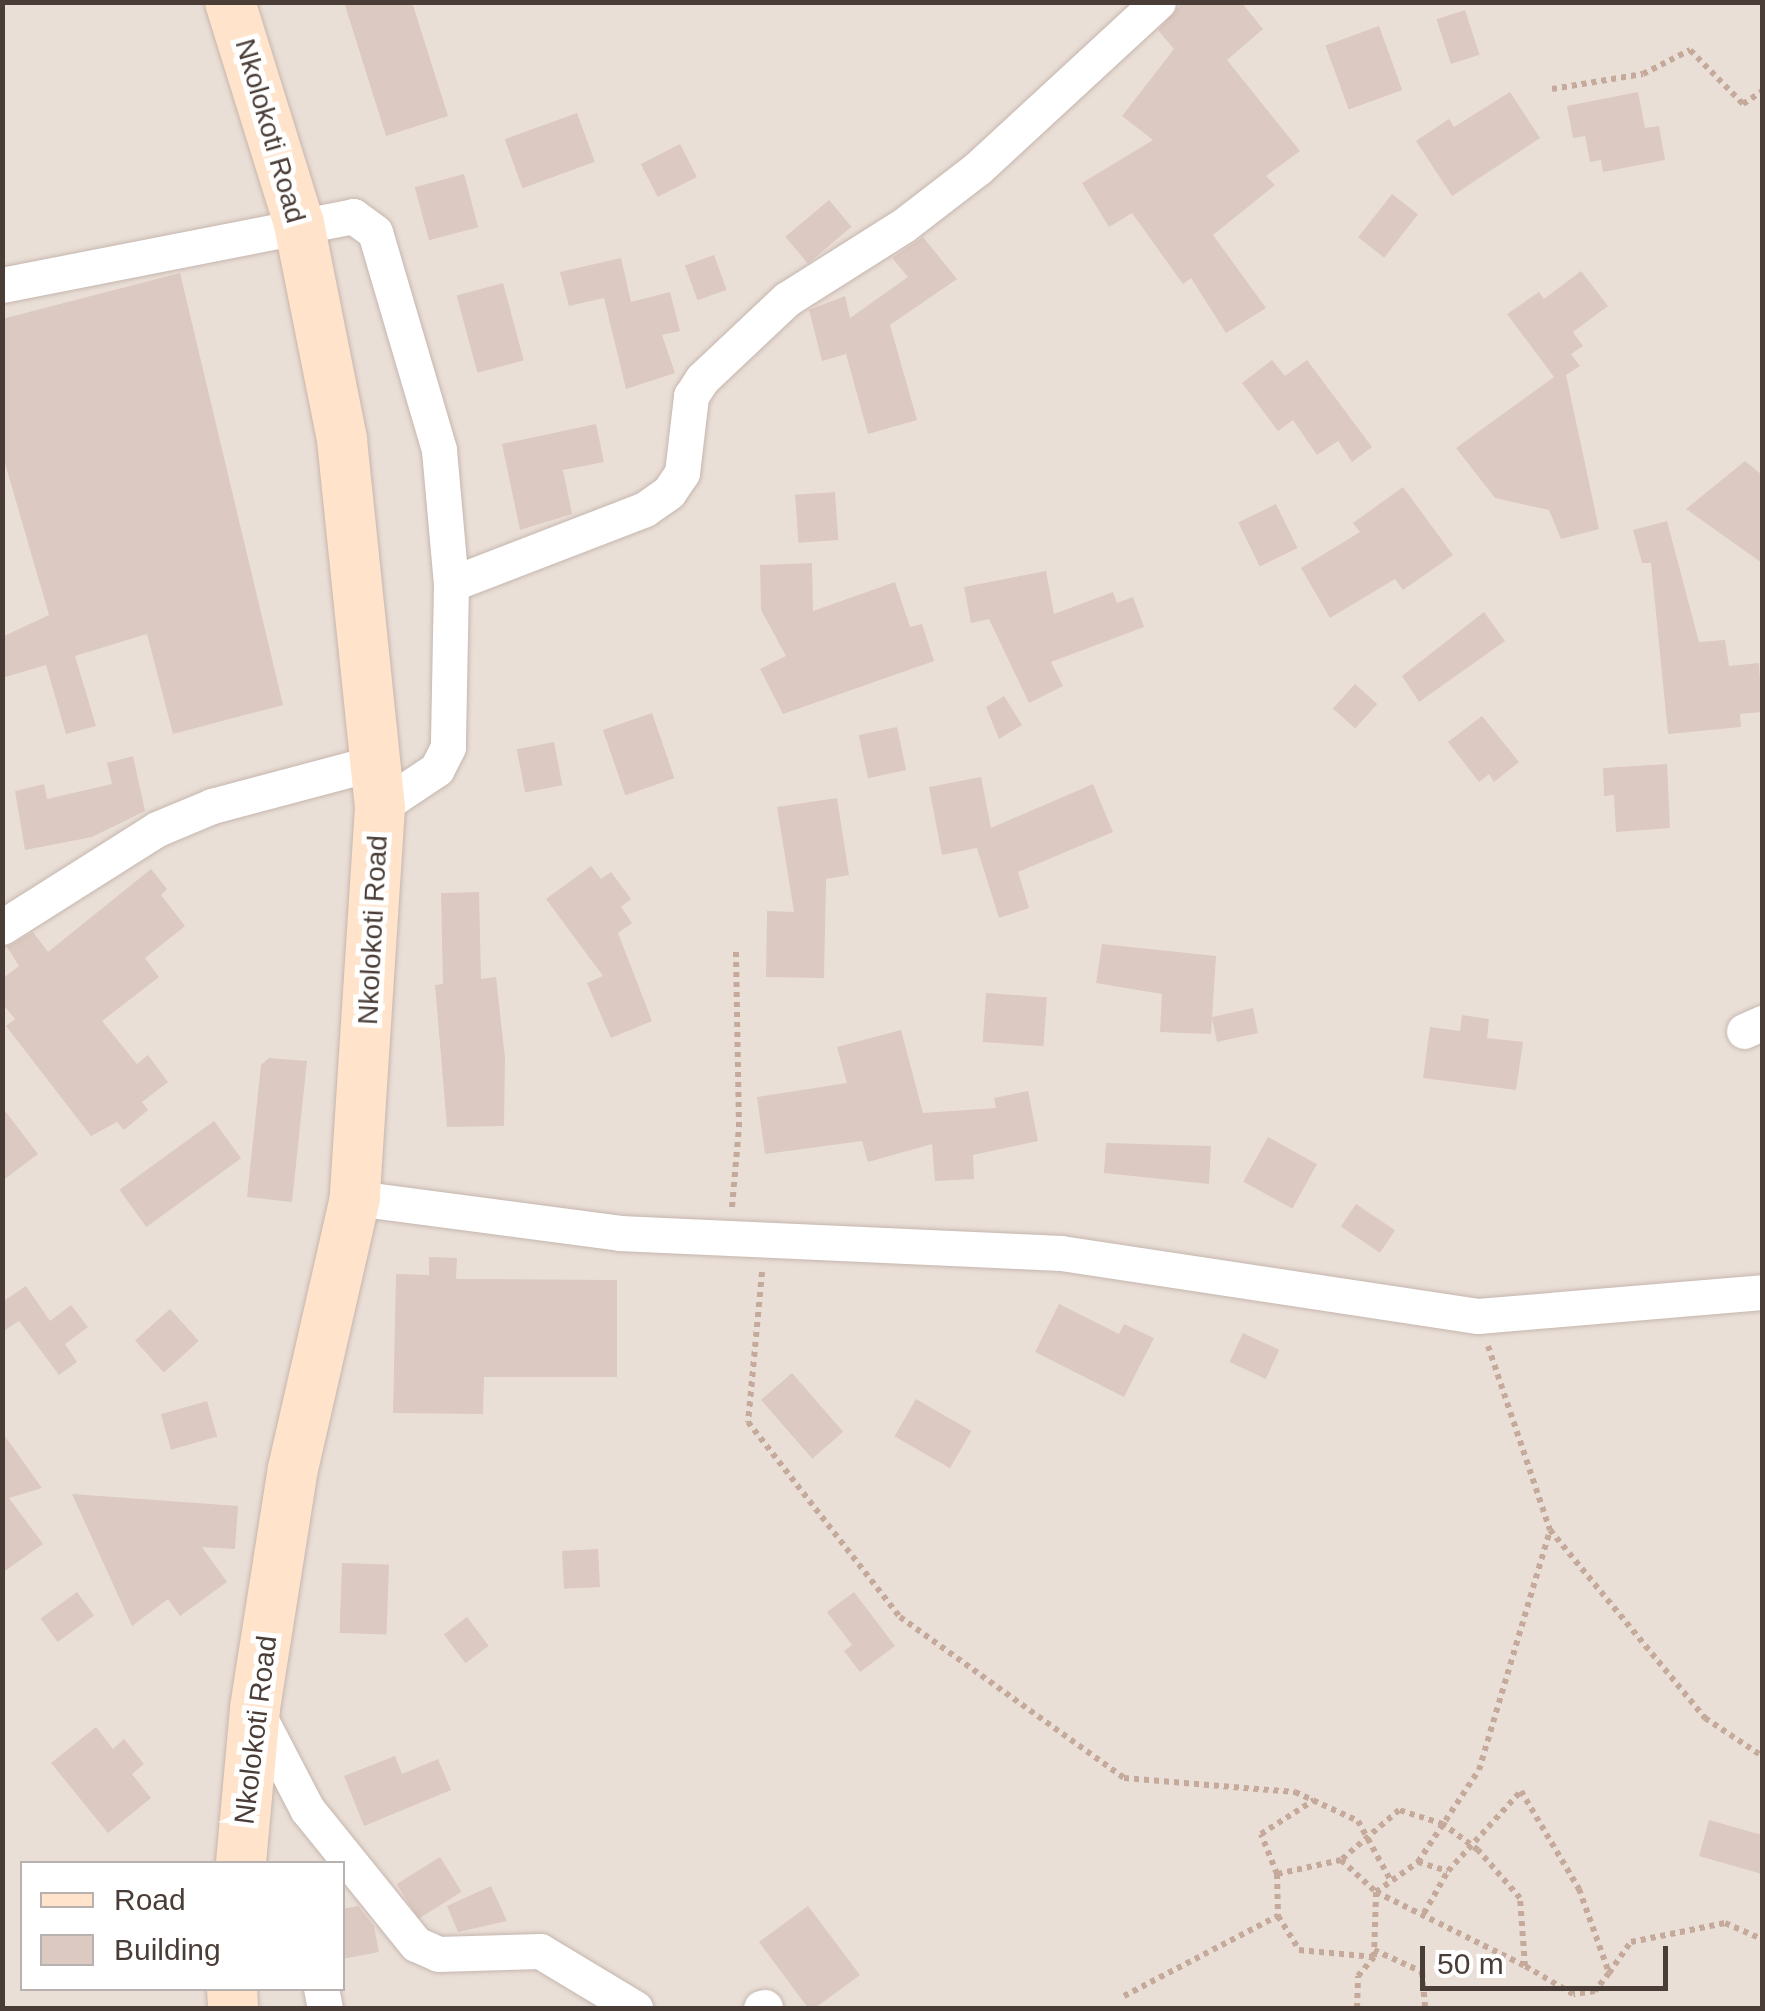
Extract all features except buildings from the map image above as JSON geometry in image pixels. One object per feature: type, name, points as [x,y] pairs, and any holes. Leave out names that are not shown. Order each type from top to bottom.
[{"type":"main road","name":"Nkolokoti Road","points":[[230,2],[298,224],[342,440],[378,785],[355,1198],[293,1468],[255,1709],[241,1861]]},
{"type":"street","points":[[451,584],[645,509],[669,492],[682,473],[692,396],[702,379],[787,298],[904,225],[978,168],[1158,2]]},
{"type":"street","points":[[2,285],[353,216],[375,232],[439,450],[451,584],[448,748],[436,769],[378,785],[212,806],[158,829],[2,927]]},
{"type":"street","points":[[355,1198],[620,1233],[1061,1253],[1478,1316],[1762,1292]]},
{"type":"street","points":[[255,1709],[307,1809],[416,1944],[438,1954],[540,1951],[634,2008]]},
{"type":"path","points":[[1552,89],[1642,74],[1690,50],[1742,104],[1762,91]]},
{"type":"path","points":[[736,948],[739,1127],[748,1240],[748,1422],[900,1616],[1124,1778],[1295,1792],[1358,1821],[1391,1881]]},
{"type":"path","points":[[1478,1316],[1550,1530],[1705,1718],[1762,1756]]},
{"type":"path","points":[[1376,1892],[1418,1862],[1478,1770],[1550,1530]]},
{"type":"path","points":[[1424,1913],[1448,1871],[1521,1791],[1579,1890],[1609,1973]]},
{"type":"path","points":[[1314,1800],[1261,1834],[1277,1874],[1278,1916],[1299,1950],[1374,1954],[1422,1972],[1425,2008]]},
{"type":"path","points":[[1277,1874],[1340,1860],[1399,1810],[1443,1824],[1471,1845],[1520,1898],[1525,1966]]},
{"type":"path","points":[[1340,1860],[1376,1892],[1424,1913],[1573,1994],[1595,1991],[1630,1942],[1725,1924],[1762,1939]]},
{"type":"path","points":[[1418,1862],[1448,1871]]},
{"type":"path","points":[[1357,2008],[1358,1976],[1374,1954],[1376,1892]]},
{"type":"path","points":[[1124,1996],[1278,1916]]},
{"type":"shaded area","points":[[3,3],[1762,3],[1762,2008],[3,2008]]}]
